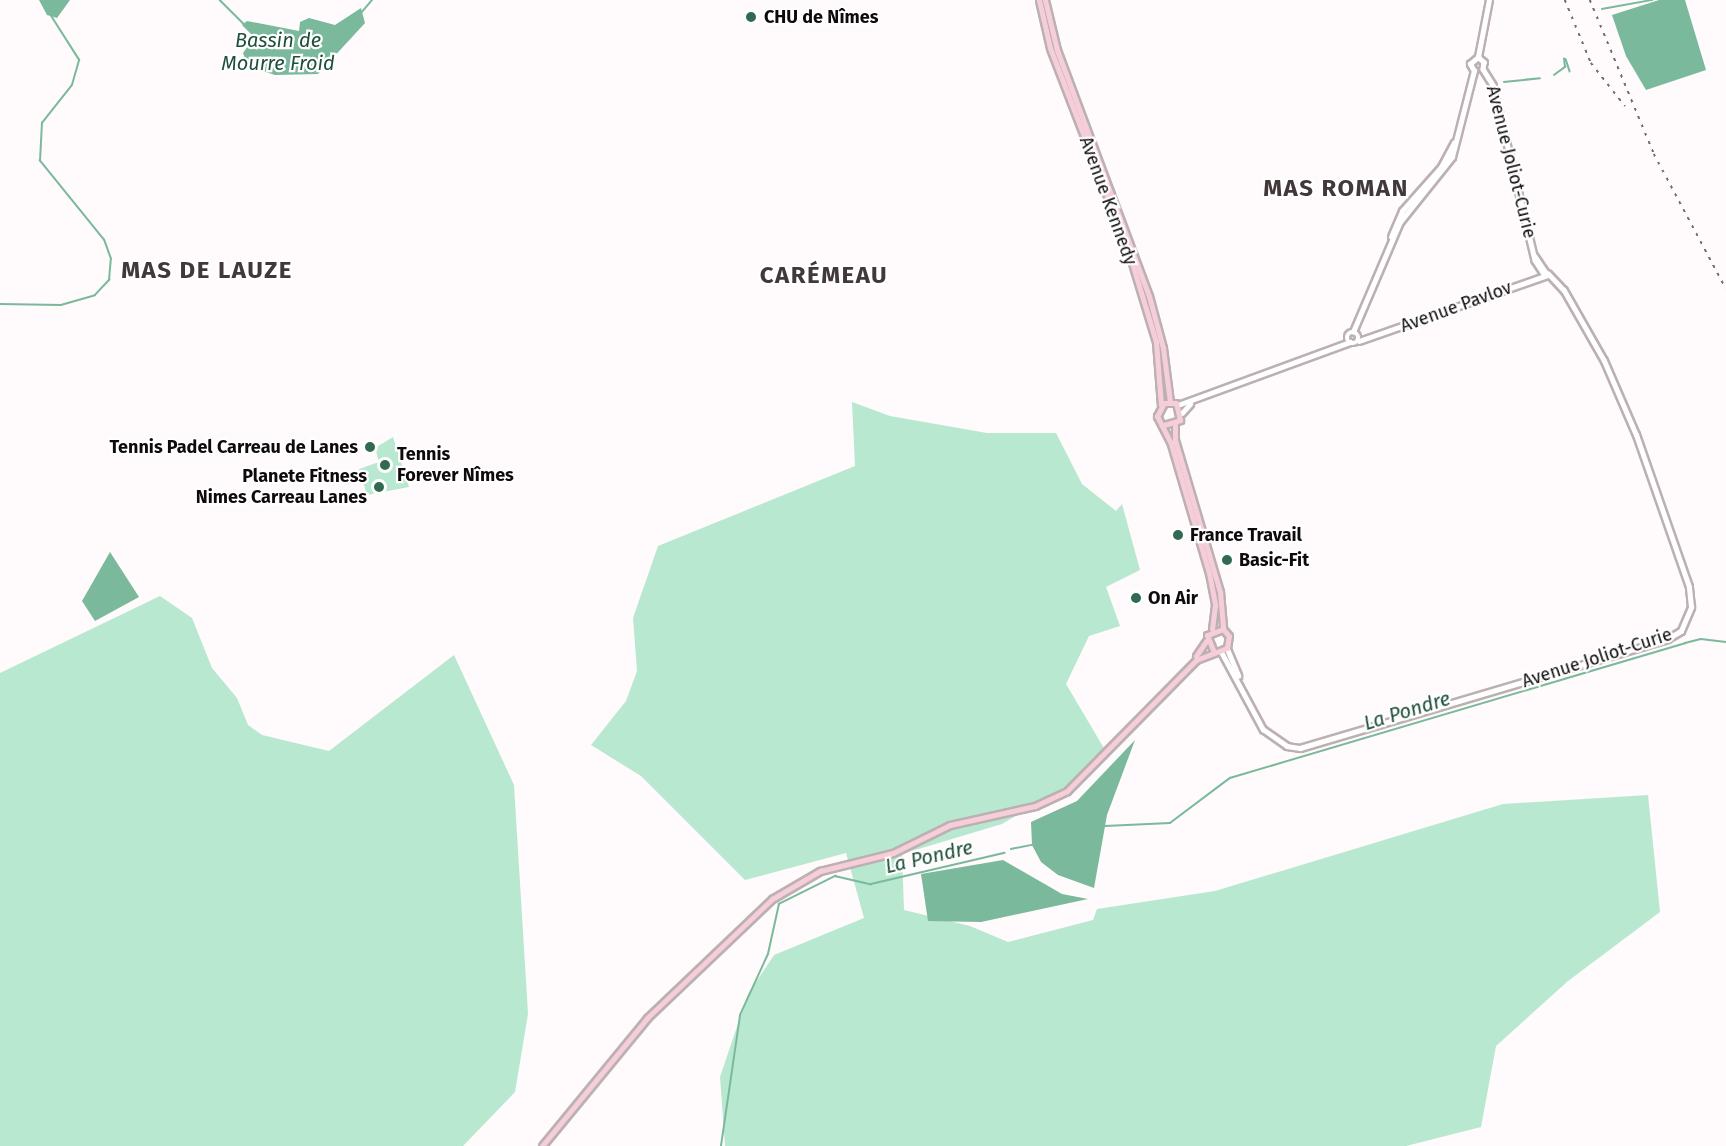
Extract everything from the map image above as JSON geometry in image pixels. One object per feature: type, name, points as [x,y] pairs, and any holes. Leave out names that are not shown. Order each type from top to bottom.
[{"type":"main road","name":"Avenue Kennedy","points":[[1039,0],[1050,48],[1128,253],[1156,342],[1161,405]]},
{"type":"main road","name":"Avenue Kennedy","points":[[1045,0],[1057,50],[1149,296],[1163,348],[1170,402]]},
{"type":"main road","points":[[542,1146],[647,1018],[781,893],[828,869],[892,853],[950,825],[1035,806],[1067,791],[1190,666],[1213,650],[1224,649],[1229,636],[1223,629],[1220,592],[1175,440],[1175,425],[1182,413],[1178,405],[1170,402],[1161,405],[1157,416],[1164,425],[1214,594],[1212,629],[1190,666]]},
{"type":"main road","points":[[1164,425],[1175,425]]},
{"type":"main road","points":[[1212,629],[1223,629]]},
{"type":"main road","points":[[1206,641],[1213,650]]},
{"type":"street","points":[[1178,405],[1190,404],[1337,350],[1357,336],[1357,326],[1402,211],[1441,167],[1457,135],[1474,71],[1470,64],[1479,57],[1489,0]]},
{"type":"street","name":"Avenue Joliot-Curie","points":[[1224,649],[1263,729],[1287,746],[1300,748],[1667,639],[1681,631],[1690,612],[1689,587],[1636,435],[1604,361],[1564,291],[1545,273],[1534,257],[1493,85],[1483,69],[1484,62],[1479,57]]},
{"type":"street","points":[[1474,71],[1483,69]]},
{"type":"street","name":"Avenue Pavlov","points":[[1349,340],[1357,336],[1367,339],[1545,273]]},
{"type":"street","points":[[1182,413],[1190,404]]},
{"type":"shaded area","points":[[852,402],[890,416],[987,433],[1056,433],[1082,484],[1116,511],[1122,504],[1140,570],[1106,587],[1120,626],[1089,636],[1066,684],[1108,755],[1080,778],[1002,824],[902,854],[904,910],[970,926],[1008,942],[1093,920],[1097,909],[1215,891],[1503,804],[1648,795],[1660,912],[1568,981],[1496,1046],[1481,1127],[1406,1146],[725,1146],[720,1077],[748,994],[774,955],[864,918],[846,853],[745,880],[641,776],[591,745],[626,701],[637,671],[633,618],[658,546],[855,466]]},
{"type":"shaded area","name":"Tennis Forever Nîmes","points":[[393,437],[409,487],[367,495],[359,469],[379,462],[375,448]]},
{"type":"shaded area","points":[[160,596],[192,618],[212,668],[237,698],[248,725],[262,735],[329,751],[454,655],[514,785],[528,1014],[515,1092],[463,1146],[0,1146],[0,673]]},
{"type":"water","points":[[39,0],[70,0],[57,18],[47,15]]},
{"type":"water","points":[[1659,0],[1685,0],[1706,70],[1646,90],[1626,56],[1612,15]]},
{"type":"water","name":"Bassin de Mourre Froid","points":[[361,8],[365,23],[318,74],[275,75],[248,66],[243,53],[254,37],[242,25],[247,21],[299,31],[300,22],[309,18],[335,25]]},
{"type":"water","points":[[110,552],[139,597],[95,621],[82,601]]},
{"type":"water","points":[[1135,740],[1107,815],[1094,888],[1058,875],[1041,862],[1032,845],[1031,822],[1077,801]]},
{"type":"water","points":[[1003,860],[1062,894],[1088,899],[981,922],[928,921],[921,874]]},
{"type":"waterway","points":[[220,0],[245,25]]},
{"type":"waterway","points":[[362,12],[372,0]]},
{"type":"waterway","points":[[1602,9],[1652,0]]},
{"type":"waterway","points":[[0,304],[61,305],[95,295],[109,280],[111,259],[104,240],[40,161],[42,123],[72,85],[79,60],[51,16]]},
{"type":"waterway","points":[[1554,75],[1565,67],[1564,59]]},
{"type":"waterway","points":[[1566,59],[1570,71]]},
{"type":"waterway","points":[[1504,82],[1540,78]]},
{"type":"waterway","name":"La Pondre","points":[[1105,826],[1170,823],[1230,778],[1685,643],[1701,639],[1726,642]]},
{"type":"waterway","name":"La Pondre","points":[[1011,849],[1032,845]]},
{"type":"waterway","points":[[721,1146],[740,1015],[768,954],[779,904],[835,876],[871,884],[1004,853]]},
{"type":"railway","points":[[1565,0],[1591,63],[1625,106]]},
{"type":"railway","points":[[1590,0],[1654,154],[1726,289]]},
{"type":"place","name":"CHU de Nîmes","points":[[751,17]]},
{"type":"place","name":"Tennis Padel Carreau de Lanes","points":[[370,447]]},
{"type":"place","name":"Tennis Forever Nîmes","points":[[385,465]]},
{"type":"place","name":"Planete Fitness Nimes Carreau Lanes","points":[[379,487]]},
{"type":"place","name":"France Travail","points":[[1178,535]]},
{"type":"place","name":"Basic-Fit","points":[[1227,560]]},
{"type":"place","name":"On Air","points":[[1136,598]]},
{"type":"district","name":"MAS ROMAN","points":[[1336,189]]},
{"type":"district","name":"MAS DE LAUZE","points":[[207,271]]},
{"type":"district","name":"CARÉMEAU","points":[[824,276]]}]
